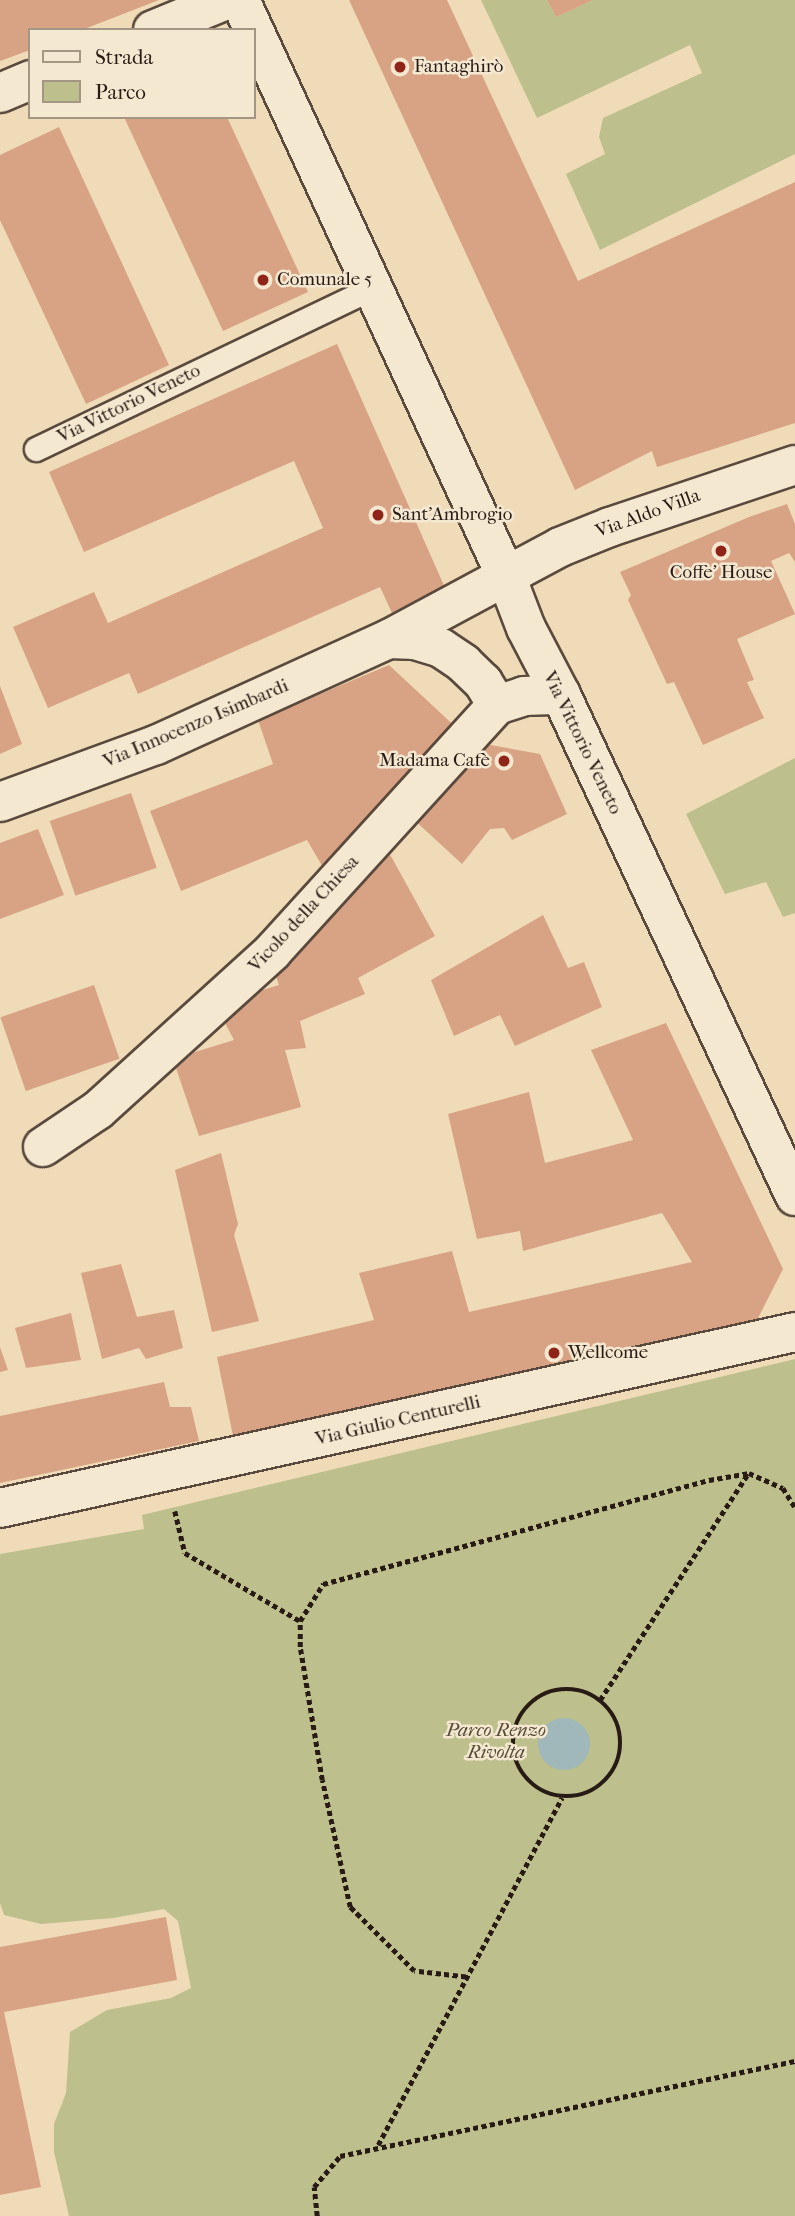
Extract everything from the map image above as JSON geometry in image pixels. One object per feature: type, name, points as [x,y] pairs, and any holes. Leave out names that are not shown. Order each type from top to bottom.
[{"type":"street","points":[[158,28],[226,0]]},
{"type":"street","name":"Via Vittorio Veneto","points":[[240,0],[253,28]]},
{"type":"street","name":"Via Vittorio Veneto","points":[[256,35],[506,576],[526,628],[562,695],[795,1196]]},
{"type":"street","points":[[0,93],[28,81]]},
{"type":"street","name":"Via Aldo Villa","points":[[506,576],[560,547],[610,527],[795,465]]},
{"type":"street","name":"Via Innocenzo Isimbardi","points":[[0,803],[156,745],[389,639],[506,576]]},
{"type":"street","points":[[389,639],[415,640],[441,648],[463,663],[483,682],[497,705],[524,696],[562,695]]},
{"type":"street","name":"Vicolo della Chiesa","points":[[43,1147],[98,1110],[272,952],[497,705]]},
{"type":"street","name":"Via Giulio Centurelli","points":[[0,1508],[795,1332]]},
{"type":"lane","name":"Via Vittorio Veneto","points":[[36,449],[373,288]]},
{"type":"path","points":[[166,1472],[185,1553],[300,1621]]},
{"type":"path","points":[[600,1700],[749,1473]]},
{"type":"path","points":[[466,1977],[414,1971],[350,1907],[322,1780],[300,1647],[300,1621],[323,1584],[709,1480],[749,1473],[783,1488],[795,1507]]},
{"type":"path","points":[[575,1689],[600,1700],[617,1720],[621,1734],[621,1753],[617,1766],[598,1788],[581,1797],[562,1798],[542,1793],[528,1782],[517,1767],[512,1751],[516,1722],[526,1706],[551,1691],[575,1689]]},
{"type":"path","points":[[378,2146],[562,1798]]},
{"type":"path","points":[[317,2216],[314,2188],[340,2156],[795,2061]]},
{"type":"green space","points":[[481,0],[547,0],[556,17],[593,0],[795,0],[795,154],[600,250],[566,174],[605,154],[599,137],[603,118],[702,73],[690,45],[537,118]]},
{"type":"green space","points":[[795,758],[795,913],[783,917],[766,882],[725,894],[686,814]]},
{"type":"green space","name":"Parco Renzo Rivolta","points":[[795,1359],[795,2216],[69,2216],[54,2152],[54,2124],[66,2093],[70,2032],[107,2010],[171,1998],[191,1988],[178,1921],[164,1909],[113,1918],[41,1924],[4,1915],[0,1903],[0,1554],[144,1529],[142,1515]]},
{"type":"water","points":[[564,1718],[574,1720],[582,1726],[588,1734],[588,1754],[582,1762],[574,1768],[564,1770],[554,1768],[546,1762],[540,1754],[538,1744],[540,1734],[546,1726],[554,1720]]},
{"type":"building","points":[[0,0],[159,0],[87,28],[28,28],[28,51],[0,61]]},
{"type":"building","points":[[349,0],[447,0],[578,281],[795,182],[795,423],[657,467],[652,451],[575,490]]},
{"type":"building","points":[[547,0],[593,0],[556,17]]},
{"type":"building","points":[[125,119],[228,119],[308,292],[223,331]]},
{"type":"building","points":[[59,127],[169,365],[86,404],[0,220],[0,155]]},
{"type":"building","points":[[337,344],[446,590],[392,613],[380,587],[138,694],[129,673],[48,708],[13,627],[94,592],[108,623],[323,528],[294,461],[84,552],[49,472]]},
{"type":"building","points":[[787,504],[795,524],[795,562],[789,553],[771,561],[795,614],[737,639],[754,680],[747,682],[764,718],[703,745],[674,682],[667,684],[628,600],[631,595],[620,572],[749,517]]},
{"type":"building","points":[[389,665],[461,732],[328,876],[307,840],[181,891],[150,811],[273,764],[258,720]]},
{"type":"building","points":[[0,686],[22,744],[0,754]]},
{"type":"building","points":[[480,743],[540,754],[567,814],[512,840],[504,828],[490,829],[462,864],[411,817]]},
{"type":"building","points":[[131,793],[157,868],[75,896],[50,821]]},
{"type":"building","points":[[38,829],[64,895],[0,919],[0,843]]},
{"type":"building","points":[[387,849],[435,936],[358,978],[365,994],[300,1021],[306,1048],[285,1050],[301,1107],[199,1136],[176,1068],[195,1052],[234,1040],[225,1023],[259,991],[279,985],[271,962]]},
{"type":"building","points":[[543,915],[568,968],[584,962],[602,1007],[515,1046],[500,1015],[454,1036],[431,980]]},
{"type":"building","points":[[94,985],[119,1059],[26,1091],[0,1017]]},
{"type":"building","points":[[666,1023],[783,1269],[754,1326],[234,1441],[217,1357],[374,1320],[359,1273],[452,1251],[469,1312],[692,1262],[662,1213],[523,1251],[520,1231],[477,1239],[448,1114],[529,1092],[545,1163],[633,1140],[591,1050]]},
{"type":"building","points":[[221,1153],[238,1224],[234,1235],[259,1321],[212,1332],[175,1170]]},
{"type":"building","points":[[121,1264],[137,1317],[174,1310],[183,1348],[146,1359],[139,1348],[102,1359],[81,1273]]},
{"type":"building","points":[[71,1313],[81,1360],[26,1368],[15,1328]]},
{"type":"building","points":[[0,1347],[8,1370],[0,1372]]},
{"type":"building","points":[[164,1382],[170,1407],[191,1407],[199,1441],[0,1483],[0,1416]]},
{"type":"building","points":[[166,1917],[177,1980],[4,2012],[41,2187],[0,2195],[0,1947]]},
{"type":"place","name":"Fantaghirò","points":[[400,67]]},
{"type":"place","name":"Comunale 5","points":[[263,280]]},
{"type":"place","name":"Sant'Ambrogio","points":[[378,515]]},
{"type":"place","name":"Coffe' House","points":[[721,551]]},
{"type":"place","name":"Madama Cafè","points":[[504,761]]},
{"type":"place","name":"Wellcome","points":[[554,1353]]}]
